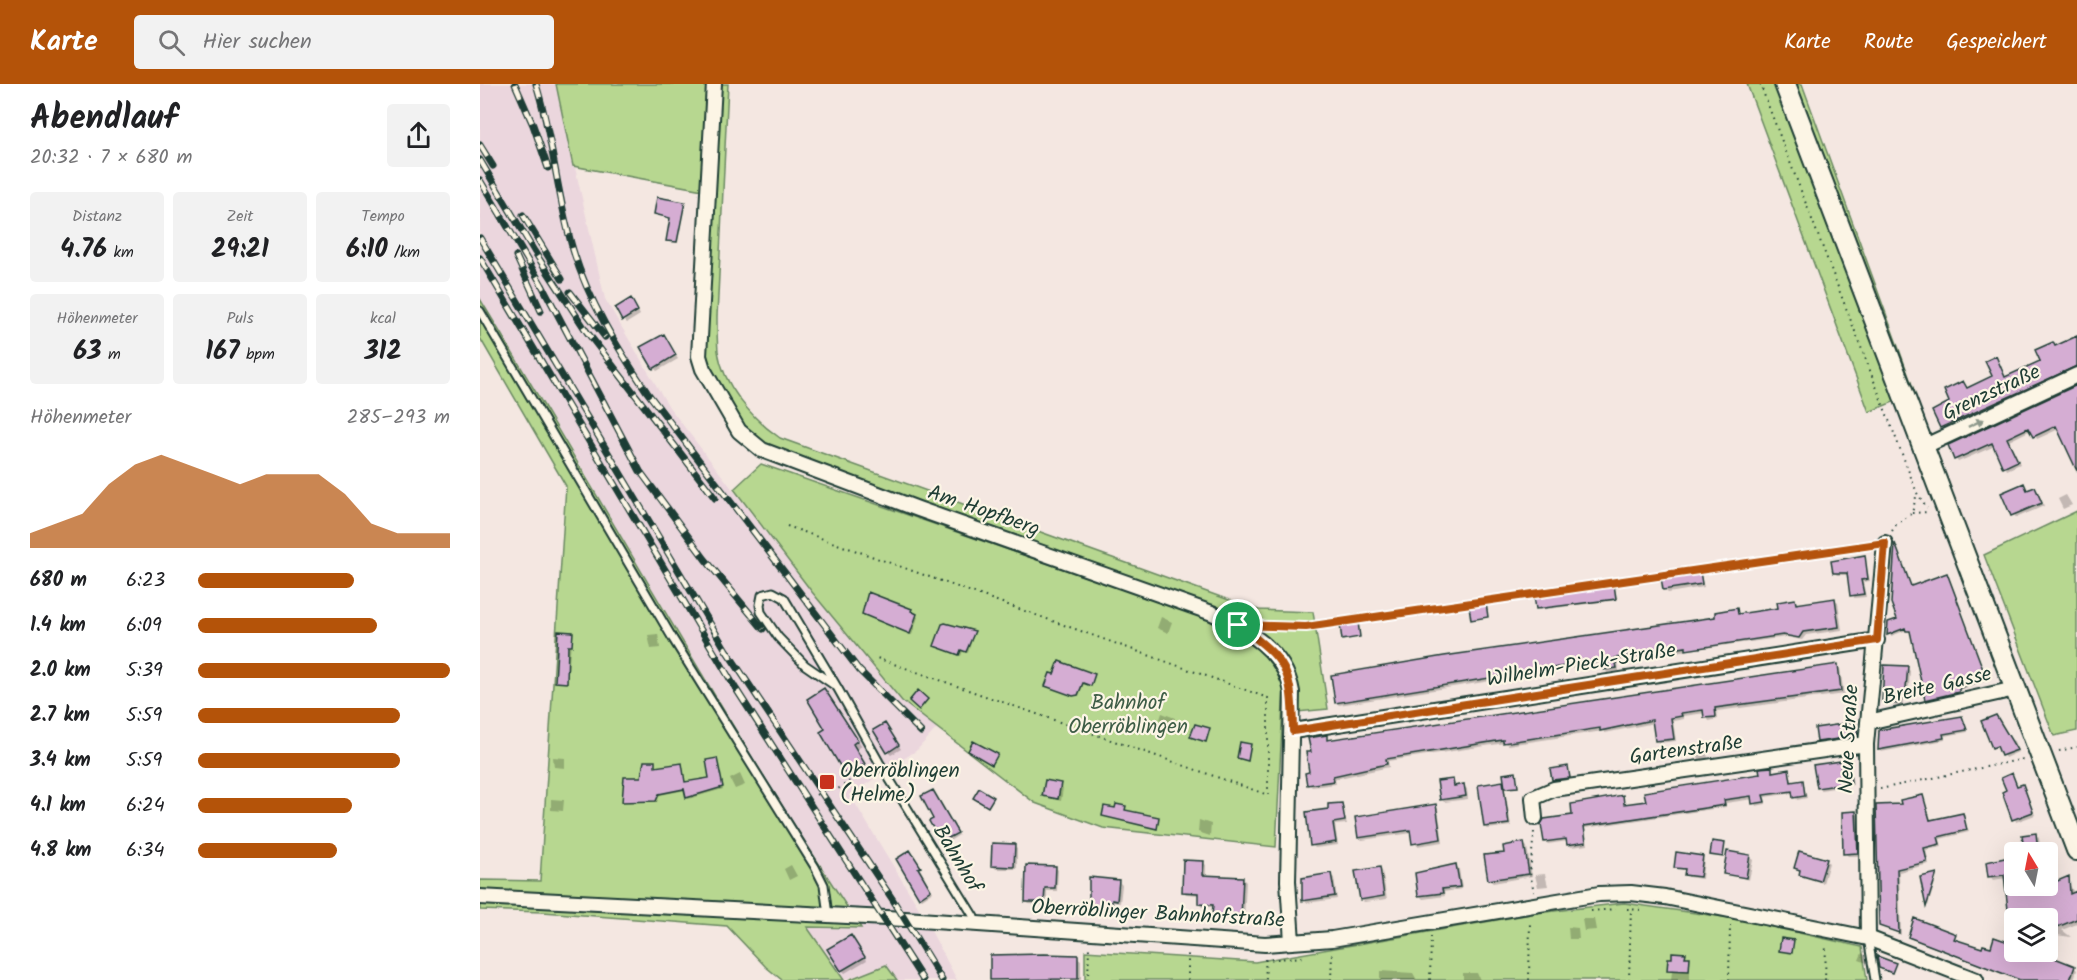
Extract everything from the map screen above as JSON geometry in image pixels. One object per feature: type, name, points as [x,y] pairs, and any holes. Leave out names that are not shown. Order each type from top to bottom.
[{"type":"main road","points":[[1785,84],[2077,850]]},
{"type":"street","name":"Am Hopfberg","points":[[714,84],[699,356],[702,369],[739,431],[762,450],[918,509],[1212,613],[1238,625],[1266,645],[1284,666],[1292,692],[1293,731],[1288,881],[1292,942]]},
{"type":"street","name":"Grenzstraße","points":[[1923,447],[2077,375]]},
{"type":"street","name":"Neue Straße","points":[[1868,938],[1866,744],[1885,543]]},
{"type":"street","name":"Wilhelm-Pieck-Straße","points":[[1293,731],[1877,640]]},
{"type":"street","name":"Breite Gasse","points":[[1868,722],[2015,689]]},
{"type":"street","name":"Gartenstraße","points":[[1535,818],[1533,798],[1554,789],[1866,744]]},
{"type":"street","name":"Oberröblinger Bahnhofstraße","points":[[480,897],[828,915],[1265,944],[1292,942],[1332,945],[1431,922],[1533,904],[1599,894],[1631,893],[1731,910],[1826,935],[1868,938],[1976,980]]},
{"type":"lane","points":[[480,311],[685,658],[816,867],[824,885],[828,915]]},
{"type":"lane","name":"Bahnhof","points":[[837,687],[806,665],[778,637],[761,612],[762,595],[773,591],[784,598],[837,687],[879,762],[974,917],[974,924]]},
{"type":"lane","points":[[1868,938],[1875,980]]},
{"type":"path","points":[[1760,84],[1894,433]]},
{"type":"path","points":[[1912,513],[1917,493]]},
{"type":"path","points":[[1263,627],[1306,627],[1885,543],[1896,525],[1912,513],[1931,512]]},
{"type":"path","points":[[787,526],[1268,698],[1268,795],[874,657]]},
{"type":"path","points":[[2058,752],[2077,747]]},
{"type":"path","points":[[1865,792],[2018,760]]},
{"type":"path","points":[[816,795],[825,790],[838,789],[879,762]]},
{"type":"path","points":[[1529,980],[1533,904],[1530,873],[1535,818]]},
{"type":"path","points":[[1629,980],[1631,893]]},
{"type":"path","points":[[1586,911],[1631,909],[1652,911]]},
{"type":"path","points":[[1728,980],[1731,910]]},
{"type":"path","points":[[1430,980],[1431,922]]},
{"type":"path","points":[[1088,980],[1089,932]]},
{"type":"path","points":[[1431,937],[1442,935]]},
{"type":"path","points":[[1826,935],[1837,944]]},
{"type":"path","points":[[1825,980],[1826,935]]},
{"type":"path","points":[[1188,980],[1189,939]]},
{"type":"path","points":[[1265,944],[1266,980]]},
{"type":"path","points":[[1322,954],[1332,945]]},
{"type":"path","points":[[1331,980],[1332,945]]},
{"type":"path","points":[[1265,960],[1312,955]]},
{"type":"shaded area","points":[[480,84],[556,84],[605,299],[669,407],[812,592],[902,701],[937,728],[917,750],[850,795],[920,910],[957,980],[897,980],[886,965],[844,980],[806,927],[861,927],[823,871],[636,565],[584,471],[480,299]]},
{"type":"green space","points":[[556,84],[709,84],[703,190],[573,166]]},
{"type":"green space","points":[[717,84],[728,84],[717,317],[718,351],[732,388],[749,411],[780,438],[1243,605],[1259,610],[1313,612],[1328,709],[1297,712],[1296,685],[1291,668],[1286,660],[1260,635],[768,448],[744,429],[707,368],[702,346]]},
{"type":"green space","points":[[1747,84],[1802,84],[1915,393],[1869,412]]},
{"type":"green space","points":[[480,299],[714,694],[861,928],[807,927],[844,980],[782,980],[766,967],[727,926],[543,912],[480,910],[480,880],[540,881],[566,486],[480,338]]},
{"type":"green space","name":"Bahnhof Oberröblingen","points":[[761,464],[1225,625],[1244,637],[1273,663],[1284,683],[1276,847],[1103,828],[1035,803],[902,701],[812,592],[734,489]]},
{"type":"green space","points":[[2077,511],[2077,731],[2054,736],[1984,555]]},
{"type":"green space","points":[[1624,903],[1731,918],[1862,947],[1867,980],[1085,980],[1085,951],[1255,962],[1537,913]]},
{"type":"green space","points":[[886,965],[897,980],[848,980]]},
{"type":"building","points":[[657,197],[685,202],[677,242],[666,241],[670,218],[654,214]]},
{"type":"building","points":[[631,298],[638,311],[622,321],[615,308]]},
{"type":"building","points":[[664,334],[676,355],[653,369],[640,347]]},
{"type":"building","points":[[2077,336],[2077,366],[1940,428],[1932,411],[1949,402],[1944,390],[1963,381],[1967,388],[1992,376],[1985,361],[1996,356],[2005,377],[2040,361],[2035,350],[2053,342],[2055,346]]},
{"type":"building","points":[[2077,385],[2077,471],[2056,426],[2033,437],[2028,428],[2007,438],[2018,461],[2003,468],[1992,443],[1954,460],[1948,445]]},
{"type":"building","points":[[2024,483],[2027,490],[2035,487],[2042,503],[2011,516],[2001,493]]},
{"type":"building","points":[[1895,543],[1911,586],[1947,573],[1984,672],[1982,672],[1984,678],[1959,688],[1959,692],[1925,700],[1910,631],[1906,631],[1905,628],[1887,635],[1888,622],[1897,619],[1891,603]]},
{"type":"building","points":[[1865,555],[1868,579],[1861,580],[1864,594],[1850,596],[1847,573],[1833,573],[1831,561]]},
{"type":"building","points":[[1700,571],[1702,584],[1663,590],[1661,577]]},
{"type":"building","points":[[1614,584],[1616,599],[1536,609],[1534,596]]},
{"type":"building","points":[[868,592],[912,609],[911,611],[917,614],[910,634],[862,614]]},
{"type":"building","points":[[1835,598],[1839,627],[1803,632],[1799,638],[1783,635],[1686,650],[1686,647],[1615,658],[1617,668],[1603,670],[1602,660],[1335,703],[1331,675],[1444,656],[1715,617],[1715,612],[1737,608],[1738,614],[1778,608],[1777,602],[1795,599],[1796,604]]},
{"type":"building","points":[[1486,603],[1488,617],[1471,620],[1469,606]]},
{"type":"building","points":[[1358,622],[1360,637],[1342,640],[1340,625]]},
{"type":"building","points":[[942,624],[975,631],[966,652],[961,650],[959,655],[934,646]]},
{"type":"building","points":[[558,631],[573,632],[572,646],[568,646],[567,683],[555,682]]},
{"type":"building","points":[[1059,661],[1095,674],[1091,686],[1083,683],[1078,695],[1073,696],[1045,686],[1050,673],[1054,674]]},
{"type":"building","points":[[1838,664],[1841,691],[1715,708],[1716,717],[1704,718],[1703,710],[1681,713],[1682,716],[1671,718],[1674,739],[1655,741],[1652,720],[1600,731],[1600,728],[1503,743],[1503,740],[1386,759],[1387,764],[1333,776],[1334,781],[1307,785],[1305,773],[1309,772],[1306,752],[1311,752],[1308,738],[1327,735],[1327,740]]},
{"type":"building","points":[[1884,665],[1908,666],[1905,698],[1901,698],[1900,704],[1882,702]]},
{"type":"building","points":[[824,688],[858,740],[853,744],[865,764],[846,776],[820,732],[825,729],[807,699]]},
{"type":"building","points":[[918,690],[928,699],[919,710],[909,701]]},
{"type":"building","points":[[1996,715],[2017,750],[2001,756],[1997,746],[1992,748],[1981,721]]},
{"type":"building","points":[[1962,716],[1967,730],[1943,734],[1944,738],[1878,750],[1879,730]]},
{"type":"building","points":[[1856,722],[1858,736],[1817,742],[1815,728]]},
{"type":"building","points":[[885,723],[899,745],[887,753],[873,730]]},
{"type":"building","points":[[1195,724],[1210,728],[1206,742],[1190,737]]},
{"type":"building","points":[[973,741],[998,754],[992,765],[968,751]]},
{"type":"building","points":[[1240,742],[1251,744],[1248,761],[1237,758]]},
{"type":"building","points":[[717,758],[723,787],[686,798],[684,789],[659,794],[656,801],[622,802],[624,777],[641,777],[644,761],[655,761],[655,767],[682,763],[685,782],[709,778],[706,760]]},
{"type":"building","points":[[1840,761],[1841,768],[1849,766],[1851,783],[1817,788],[1813,765]]},
{"type":"building","points":[[1568,766],[1570,778],[1552,780],[1550,769]]},
{"type":"building","points":[[1772,767],[1772,772],[1789,769],[1791,782],[1803,780],[1805,796],[1793,798],[1792,791],[1763,795],[1765,802],[1752,804],[1751,796],[1724,800],[1725,805],[1584,826],[1586,842],[1567,845],[1566,839],[1544,842],[1541,824],[1544,819],[1572,815],[1571,804],[1623,795],[1624,804],[1646,801],[1644,792],[1760,774],[1759,768]]},
{"type":"building","points":[[1516,772],[1518,787],[1505,788],[1503,774]]},
{"type":"building","points":[[2012,773],[2017,786],[2023,784],[2033,812],[2012,820],[2002,792],[2006,790],[2001,778]]},
{"type":"building","points":[[1453,779],[1454,786],[1464,784],[1466,796],[1440,800],[1437,781]]},
{"type":"building","points":[[1045,780],[1061,783],[1058,799],[1042,796]]},
{"type":"building","points":[[1503,781],[1509,824],[1484,827],[1478,785]]},
{"type":"building","points":[[979,788],[994,797],[988,807],[973,798]]},
{"type":"building","points":[[933,790],[958,833],[941,842],[929,821],[933,819],[921,796]]},
{"type":"building","points":[[1923,795],[1930,820],[1963,813],[1967,830],[1938,837],[1940,844],[1924,848],[1927,862],[1897,869],[1899,933],[1879,926],[1876,805],[1901,804],[1900,800]]},
{"type":"building","points":[[1342,803],[1345,821],[1333,823],[1336,842],[1310,846],[1306,812],[1328,809],[1328,804]]},
{"type":"building","points":[[1116,804],[1126,806],[1125,810],[1159,817],[1157,829],[1102,816],[1104,806],[1115,808]]},
{"type":"building","points":[[1436,804],[1441,839],[1412,844],[1410,830],[1358,838],[1355,817]]},
{"type":"building","points":[[1856,811],[1858,853],[1843,854],[1842,812]]},
{"type":"building","points":[[2036,833],[2037,842],[2023,842],[2022,835]]},
{"type":"building","points":[[1712,841],[1725,843],[1723,857],[1710,855]]},
{"type":"building","points":[[1524,842],[1529,874],[1488,880],[1484,855],[1504,853],[1503,846]]},
{"type":"building","points":[[992,843],[1015,844],[1014,867],[991,866]]},
{"type":"building","points":[[910,850],[921,867],[918,868],[931,890],[919,898],[896,859]]},
{"type":"building","points":[[1727,851],[1750,855],[1746,878],[1723,874]]},
{"type":"building","points":[[1799,851],[1827,859],[1820,881],[1799,875],[1800,870],[1794,868]]},
{"type":"building","points":[[1676,852],[1703,856],[1700,877],[1684,875],[1685,869],[1674,868]]},
{"type":"building","points":[[2004,858],[2004,875],[1988,877],[1986,862]]},
{"type":"building","points":[[1183,860],[1204,861],[1203,875],[1243,877],[1241,917],[1212,916],[1213,905],[1198,904],[1198,893],[1182,892]]},
{"type":"building","points":[[1456,864],[1460,887],[1442,889],[1443,893],[1418,896],[1415,873]]},
{"type":"building","points":[[1026,865],[1056,866],[1055,888],[1045,888],[1044,902],[1025,902]]},
{"type":"building","points":[[1380,867],[1384,896],[1360,900],[1355,871]]},
{"type":"building","points":[[1331,873],[1335,896],[1302,901],[1302,878]]},
{"type":"building","points":[[1937,873],[1926,907],[1920,877]]},
{"type":"building","points":[[2069,876],[2070,894],[2077,891],[2077,919],[2058,927],[2058,908],[2008,908],[2006,896],[2058,896],[2058,881]]},
{"type":"building","points":[[1089,877],[1119,880],[1117,901],[1112,900],[1111,910],[1089,908]]},
{"type":"building","points":[[1914,918],[1956,934],[1954,939],[1982,948],[1983,945],[1991,947],[1994,937],[2004,940],[2004,962],[2058,962],[2058,959],[2075,966],[2070,980],[2020,980],[1908,937]]},
{"type":"building","points":[[851,935],[865,957],[841,971],[827,949]]},
{"type":"building","points":[[1781,938],[1794,940],[1792,953],[1779,951]]},
{"type":"building","points":[[1672,952],[1686,953],[1685,957],[1690,957],[1689,971],[1667,970],[1668,958],[1672,958]]},
{"type":"building","points":[[990,955],[1078,955],[1078,979],[990,980]]},
{"type":"building","points":[[1877,956],[1896,963],[1892,973],[1879,968]]},
{"type":"railway","points":[[515,84],[548,168]]},
{"type":"railway","points":[[536,84],[547,125],[573,250],[587,288],[615,341],[647,392],[859,670],[921,732]]},
{"type":"railway","points":[[480,145],[493,166]]},
{"type":"railway","points":[[480,160],[534,251],[587,332],[715,498]]},
{"type":"railway","points":[[480,180],[542,285],[640,471],[705,559],[763,629]]},
{"type":"railway","points":[[523,215],[562,279]]},
{"type":"railway","points":[[480,238],[726,650],[893,900],[942,980]]},
{"type":"railway","points":[[516,256],[541,311]]},
{"type":"railway","points":[[480,258],[736,689],[923,980]]},
{"type":"railway","points":[[570,292],[605,337]]},
{"type":"place","name":"Oberröblingen (Helme)","points":[[827,782]]},
{"type":"route","points":[[1885,543],[1877,640],[1293,731],[1292,692],[1290,679],[1284,666],[1266,645],[1238,625],[1306,627],[1885,543]]}]
